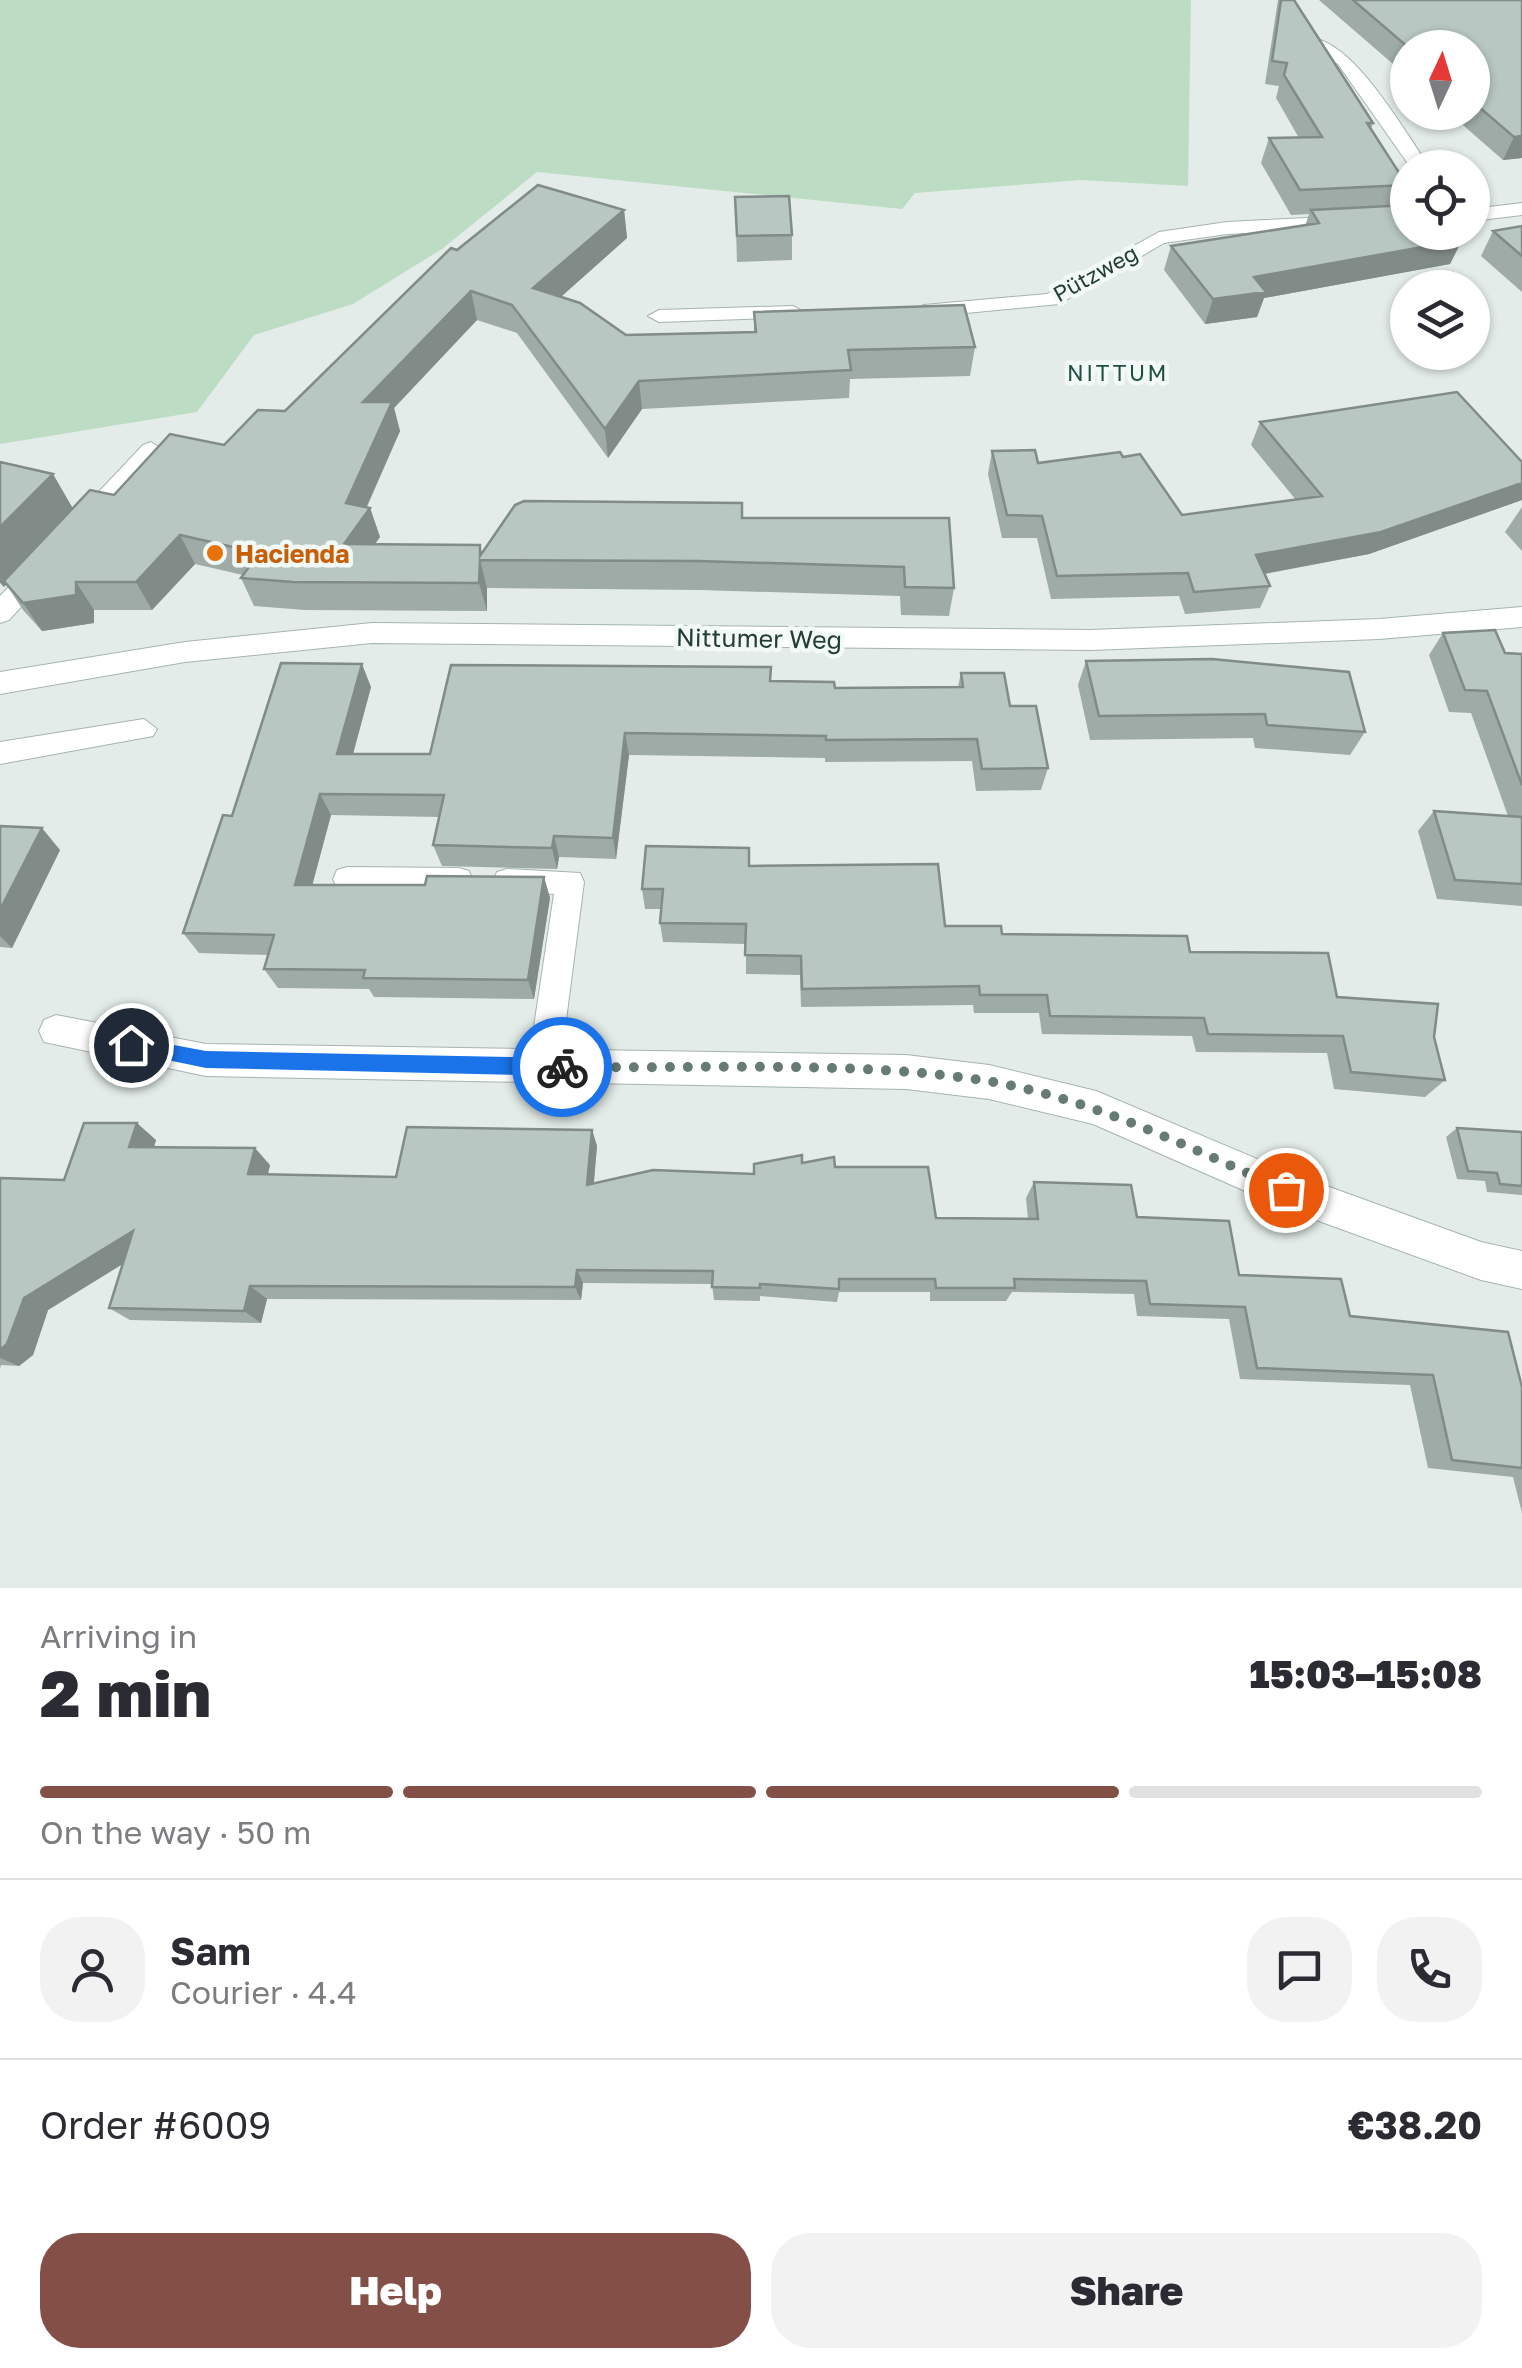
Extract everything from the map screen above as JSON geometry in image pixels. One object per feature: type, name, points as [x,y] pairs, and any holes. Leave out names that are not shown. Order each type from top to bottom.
[{"type":"street","points":[[1311,42],[1344,60],[1408,150]]},
{"type":"street","points":[[1490,213],[1522,209]]},
{"type":"street","name":"Pützweg","points":[[900,311],[1052,300],[1158,238],[1227,228],[1390,221]]},
{"type":"street","points":[[659,316],[810,312]]},
{"type":"street","points":[[0,613],[151,450]]},
{"type":"street","name":"Nittumer Weg","points":[[0,683],[140,656],[372,633],[1000,641],[1402,629],[1522,617]]},
{"type":"street","points":[[56,1031],[206,1060],[906,1072],[989,1082],[1096,1108],[1286,1190],[1481,1261],[1522,1270]]},
{"type":"lane","points":[[0,753],[144,729]]},
{"type":"lane","points":[[347,878],[570,882],[544,1066]]},
{"type":"green space","points":[[0,0],[1191,0],[1188,186],[1081,180],[915,193],[902,209],[537,172],[442,249],[353,304],[254,335],[197,412],[0,444]]},
{"type":"building","points":[[1281,0],[1294,0],[1373,123],[1367,123],[1390,159],[1390,186],[1300,190],[1269,138],[1322,137],[1284,75],[1287,63],[1272,61]]},
{"type":"building","points":[[1353,0],[1522,0],[1522,136],[1514,137],[1490,116],[1490,30],[1390,32]]},
{"type":"building","points":[[538,185],[624,210],[533,288],[580,303],[626,335],[756,332],[754,312],[964,305],[975,347],[848,350],[851,370],[639,381],[605,429],[512,305],[471,291],[363,402],[392,402],[346,503],[370,508],[344,544],[480,545],[480,556],[515,505],[524,501],[742,503],[742,518],[949,518],[954,588],[905,587],[904,567],[698,561],[480,560],[479,583],[293,582],[241,578],[259,553],[180,535],[136,582],[76,582],[76,595],[23,603],[4,581],[90,490],[114,495],[170,434],[224,445],[258,410],[285,411],[451,248],[457,250]]},
{"type":"building","points":[[789,196],[792,235],[737,236],[735,197]]},
{"type":"building","points":[[1390,206],[1390,250],[1406,250],[1254,277],[1266,292],[1213,299],[1171,246],[1319,223],[1311,210]]},
{"type":"building","points":[[1522,226],[1522,256],[1493,231]]},
{"type":"building","points":[[1457,392],[1522,462],[1522,483],[1381,532],[1256,555],[1270,586],[1194,592],[1188,573],[1057,576],[1042,516],[1007,515],[992,451],[1035,450],[1038,463],[1120,452],[1123,457],[1140,454],[1182,515],[1322,496],[1260,422]]},
{"type":"building","points":[[0,462],[53,474],[0,527]]},
{"type":"building","points":[[1495,630],[1505,653],[1522,654],[1522,785],[1487,691],[1465,690],[1443,633]]},
{"type":"building","points":[[1212,659],[1349,672],[1365,732],[1267,725],[1265,714],[1099,716],[1086,661]]},
{"type":"building","points":[[281,663],[362,664],[337,754],[430,754],[451,665],[771,667],[770,681],[834,682],[835,688],[963,687],[961,673],[1004,673],[1010,706],[1036,706],[1048,768],[982,769],[977,739],[826,740],[826,736],[625,733],[613,838],[554,836],[552,848],[433,845],[444,795],[320,794],[295,885],[425,885],[427,876],[544,877],[528,980],[363,978],[365,970],[264,969],[274,935],[183,933],[223,815],[232,816]]},
{"type":"building","points":[[1434,811],[1522,817],[1522,884],[1455,880]]},
{"type":"building","points":[[0,826],[42,828],[0,910]]},
{"type":"building","points":[[646,846],[749,848],[749,866],[938,864],[945,926],[1001,926],[1002,934],[1187,936],[1190,952],[1328,953],[1337,997],[1438,1004],[1434,1037],[1445,1080],[1351,1072],[1343,1036],[1208,1034],[1204,1018],[1050,1016],[1047,995],[980,995],[979,986],[802,989],[801,956],[745,955],[746,924],[660,923],[663,889],[642,889]]},
{"type":"building","points":[[84,1123],[137,1123],[129,1147],[255,1148],[248,1174],[396,1177],[407,1127],[592,1130],[587,1185],[653,1170],[754,1174],[754,1164],[802,1155],[802,1163],[834,1157],[835,1167],[928,1167],[936,1218],[1038,1219],[1034,1182],[1131,1185],[1137,1217],[1229,1221],[1239,1275],[1341,1279],[1350,1316],[1508,1332],[1522,1387],[1522,1468],[1452,1460],[1433,1375],[1257,1368],[1245,1307],[1150,1304],[1146,1281],[1014,1279],[1015,1288],[936,1288],[935,1279],[839,1279],[839,1289],[760,1284],[760,1288],[712,1287],[713,1271],[577,1270],[575,1287],[250,1286],[244,1311],[109,1308],[133,1231],[24,1298],[7,1344],[0,1350],[0,1178],[64,1180]]},
{"type":"building","points":[[1457,1128],[1522,1132],[1522,1186],[1500,1184],[1497,1173],[1468,1171]]},
{"type":"way so far","points":[[562,1067],[906,1072],[989,1082],[1096,1108],[1286,1190]]},
{"type":"place","name":"Hacienda","points":[[215,553]]},
{"type":"district","name":"NITTUM","points":[[1118,372]]},
{"type":"route","points":[[131,1045],[206,1060],[562,1067]]}]
